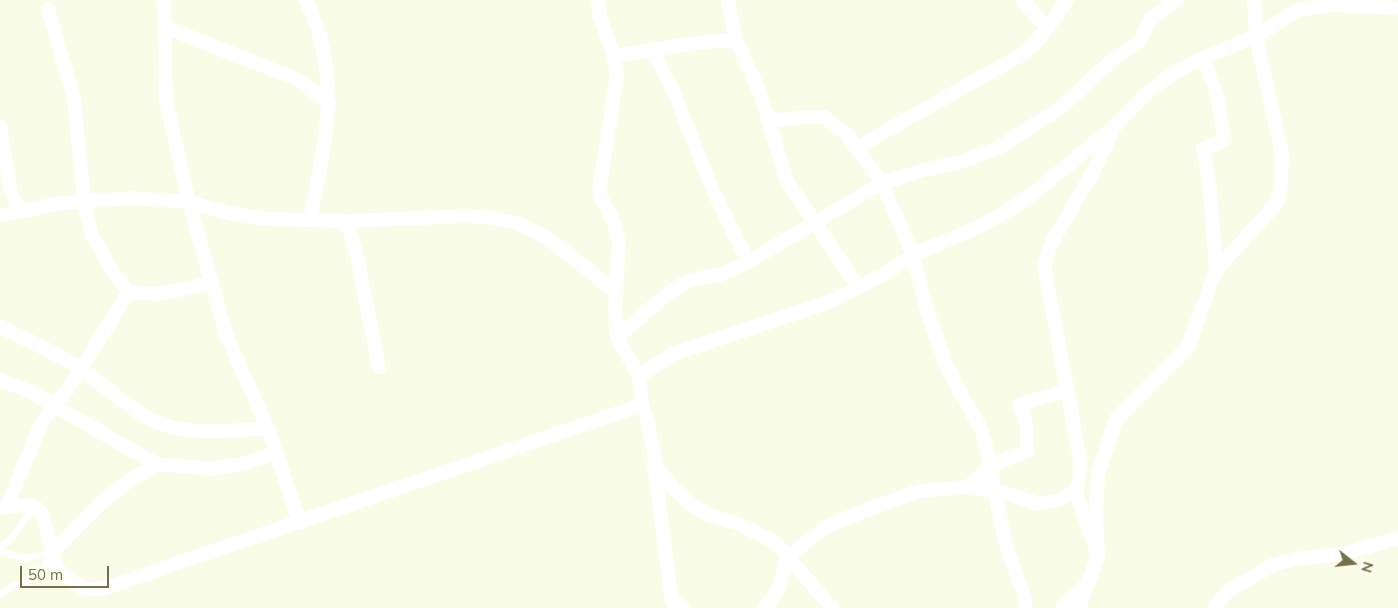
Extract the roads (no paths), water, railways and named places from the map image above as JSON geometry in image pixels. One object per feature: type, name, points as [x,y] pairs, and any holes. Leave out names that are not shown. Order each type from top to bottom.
[{"type":"street","points":[[164,0],[166,101],[189,202],[226,334],[268,429],[300,523]]},
{"type":"street","points":[[306,0],[321,38],[327,69],[329,103],[327,133],[310,220]]},
{"type":"street","points":[[598,0],[600,17],[614,56],[616,76],[600,196],[613,220],[619,243],[615,291],[616,337],[639,376],[642,405],[648,422],[656,466],[673,488],[689,503],[708,515],[742,525],[776,543],[832,608]]},
{"type":"street","points":[[728,0],[736,40],[760,93],[787,180],[858,287]]},
{"type":"street","points":[[1022,0],[1048,28]]},
{"type":"street","points":[[856,148],[1021,55],[1048,28],[1067,0]]},
{"type":"street","points":[[616,337],[670,292],[688,281],[722,274],[748,262],[882,183],[921,170],[960,162],[998,148],[1059,109],[1112,60],[1141,40],[1149,20],[1178,0]]},
{"type":"street","points":[[1079,608],[1098,556],[1096,514],[1098,475],[1116,418],[1188,347],[1216,270],[1278,203],[1281,185],[1282,154],[1256,36],[1254,0]]},
{"type":"street","points":[[639,376],[673,354],[832,301],[884,274],[912,255],[981,226],[1016,206],[1114,126],[1164,79],[1204,58],[1256,36],[1298,10],[1332,5],[1398,8]]},
{"type":"street","points":[[48,9],[74,98],[84,202],[92,236],[113,272],[129,292],[158,294],[211,283]]},
{"type":"street","points":[[165,27],[298,80],[329,103]]},
{"type":"street","points":[[614,56],[704,42],[736,40]]},
{"type":"street","points":[[652,51],[677,98],[712,188],[748,262]]},
{"type":"street","points":[[1204,58],[1217,95],[1224,140],[1203,149],[1210,189],[1216,270]]},
{"type":"street","points":[[768,121],[804,116],[824,117],[846,134],[882,183],[912,255],[931,322],[950,372],[980,429],[990,465],[1006,544],[1025,599],[1025,608]]},
{"type":"street","points":[[0,126],[11,192],[20,211]]},
{"type":"street","points":[[1098,556],[1076,492],[1080,474],[1080,459],[1044,265],[1046,254],[1093,172],[1114,126]]},
{"type":"street","points":[[0,216],[20,211],[84,202],[132,198],[189,202],[233,214],[266,219],[347,221],[468,216],[504,220],[520,224],[548,240],[615,291]]},
{"type":"street","points":[[347,221],[358,261],[379,368]]},
{"type":"street","points":[[129,292],[80,369],[41,424],[4,507],[35,506],[42,514],[57,569],[84,590],[105,588],[642,405]]},
{"type":"street","points":[[0,326],[80,369],[130,407],[163,425],[202,433],[237,429],[268,429]]},
{"type":"street","points":[[0,380],[31,392],[156,464],[213,469],[246,463],[276,454]]},
{"type":"street","points":[[968,487],[990,465],[1027,452],[1027,427],[1019,405],[1067,390]]},
{"type":"street","points":[[648,422],[676,606]]},
{"type":"street","points":[[52,553],[99,505],[126,483],[156,464]]},
{"type":"street","points":[[765,608],[778,588],[787,557],[826,527],[876,506],[920,492],[968,487],[994,491],[1040,504],[1058,500],[1076,492]]},
{"type":"street","points":[[1214,608],[1227,592],[1271,566],[1295,559],[1343,554],[1398,538]]},
{"type":"street","points":[[1062,608],[1088,583]]},
{"type":"lane","points":[[0,548],[15,534],[35,506]]},
{"type":"lane","points":[[0,552],[25,558],[52,553]]},
{"type":"lane","points":[[0,594],[18,583],[34,578],[46,566],[52,553]]}]
